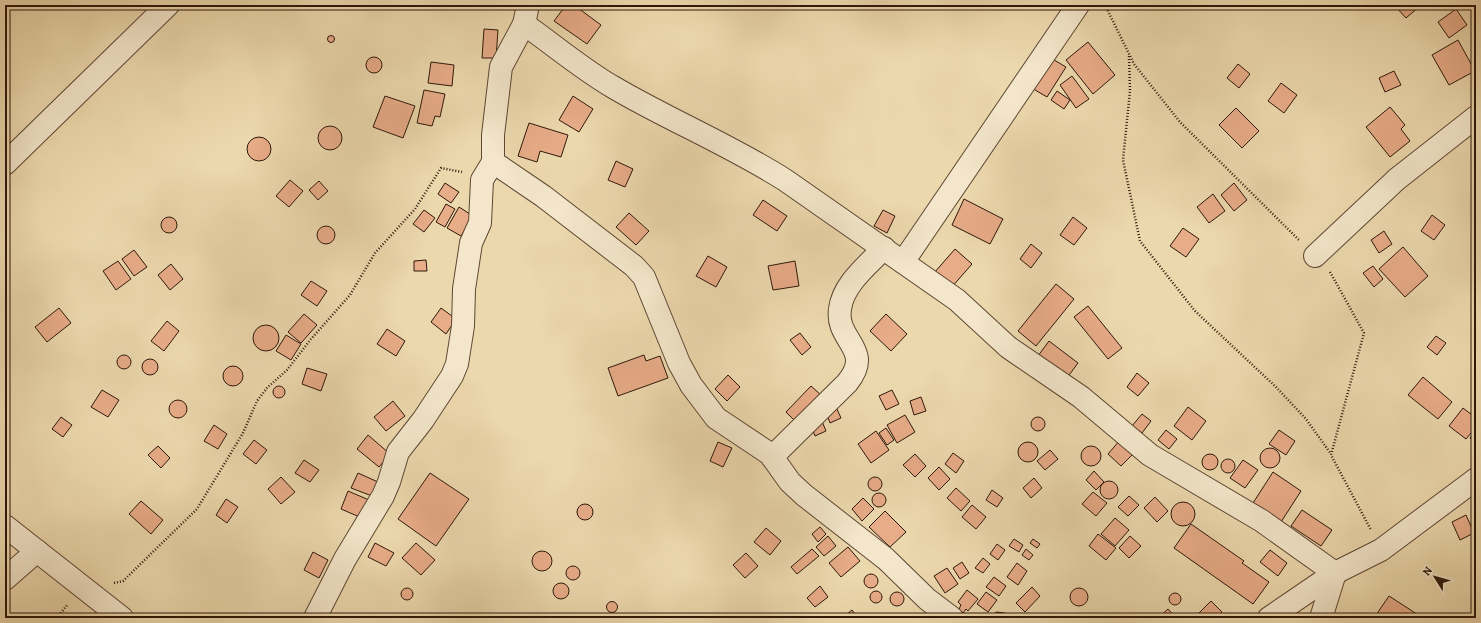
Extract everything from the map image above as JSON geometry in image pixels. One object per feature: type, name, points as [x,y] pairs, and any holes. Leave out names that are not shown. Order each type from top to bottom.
[{"type":"street","points":[[5,164],[168,5]]},
{"type":"street","points":[[903,262],[1078,5]]},
{"type":"street","points":[[315,618],[344,559],[383,496],[398,452],[423,420],[452,376],[457,364],[463,326],[464,289],[472,243],[480,223],[482,180],[493,162],[493,135],[502,67],[526,15],[613,87],[708,138],[756,161],[884,248],[957,300],[1008,347],[1081,397],[1150,455],[1262,521],[1335,573]]},
{"type":"street","points":[[1315,256],[1397,179],[1476,118]]},
{"type":"street","points":[[493,162],[543,196],[634,266],[644,277],[679,363],[691,385],[716,418],[772,457],[790,482],[804,495],[886,559],[927,599],[952,618]]},
{"type":"street","points":[[772,457],[847,383],[855,372],[858,363],[857,355],[843,329],[840,310],[844,296],[855,278],[884,248]]},
{"type":"street","points":[[1269,618],[1335,573],[1381,550],[1476,479]]},
{"type":"street","points":[[5,526],[122,618]]},
{"type":"street","points":[[5,579],[37,551]]},
{"type":"street","points":[[1321,618],[1335,573]]},
{"type":"path","points":[[1105,5],[1134,64],[1180,122],[1326,266],[1364,333],[1331,455]]},
{"type":"path","points":[[1129,53],[1130,91],[1123,160],[1140,241],[1195,311],[1276,387],[1306,419],[1331,455],[1381,550]]},
{"type":"path","points":[[57,618],[71,601],[89,591],[123,581],[197,509],[243,432],[257,401],[267,388],[287,370],[311,339],[350,295],[375,253],[415,209],[441,168],[464,173],[482,180]]},
{"type":"building","points":[[566,5],[574,5],[601,25],[587,44],[554,21]]},
{"type":"building","points":[[1394,5],[1418,5],[1419,7],[1406,18]]},
{"type":"building","points":[[1456,9],[1467,25],[1449,38],[1438,22]]},
{"type":"building","points":[[484,29],[498,30],[496,58],[482,58]]},
{"type":"building","points":[[331,35],[334,36],[334,42],[331,43],[328,42],[327,39],[328,36]]},
{"type":"building","points":[[1458,40],[1475,71],[1449,85],[1432,55]]},
{"type":"building","points":[[1088,42],[1115,75],[1093,94],[1066,60]]},
{"type":"building","points":[[374,57],[380,59],[382,65],[380,71],[374,73],[368,71],[366,65],[368,59]]},
{"type":"building","points":[[1049,57],[1066,67],[1047,97],[1030,87]]},
{"type":"building","points":[[431,62],[454,65],[452,86],[428,83]]},
{"type":"building","points":[[1238,64],[1250,74],[1239,88],[1227,78]]},
{"type":"building","points":[[1394,71],[1401,85],[1385,92],[1379,78]]},
{"type":"building","points":[[1072,76],[1089,99],[1076,108],[1060,85]]},
{"type":"building","points":[[1281,83],[1297,95],[1284,113],[1268,101]]},
{"type":"building","points":[[424,90],[445,94],[440,117],[435,116],[432,126],[417,123]]},
{"type":"building","points":[[1057,91],[1070,100],[1064,109],[1051,100]]},
{"type":"building","points":[[385,96],[415,106],[403,138],[373,127]]},
{"type":"building","points":[[573,96],[593,109],[579,132],[559,120]]},
{"type":"building","points":[[1390,107],[1405,125],[1401,129],[1410,141],[1390,157],[1366,127]]},
{"type":"building","points":[[1236,108],[1259,131],[1242,148],[1219,125]]},
{"type":"building","points":[[529,123],[568,135],[561,157],[540,151],[537,162],[518,156]]},
{"type":"building","points":[[330,126],[335,127],[341,133],[341,143],[335,149],[330,150],[325,149],[319,143],[318,138],[319,133],[325,127]]},
{"type":"building","points":[[259,137],[268,140],[271,149],[268,158],[259,161],[250,158],[247,149],[250,140]]},
{"type":"building","points":[[616,161],[633,169],[625,187],[608,180]]},
{"type":"building","points":[[290,180],[303,191],[289,207],[276,196]]},
{"type":"building","points":[[319,181],[328,191],[318,200],[309,190]]},
{"type":"building","points":[[445,183],[459,192],[451,203],[438,194]]},
{"type":"building","points":[[1234,183],[1247,200],[1234,211],[1221,195]]},
{"type":"building","points":[[1213,194],[1225,211],[1209,223],[1197,207]]},
{"type":"building","points":[[964,199],[1003,219],[990,244],[952,225]]},
{"type":"building","points":[[763,200],[787,216],[777,231],[753,215]]},
{"type":"building","points":[[446,204],[455,209],[445,227],[436,222]]},
{"type":"building","points":[[459,207],[473,216],[461,236],[447,228]]},
{"type":"building","points":[[424,210],[435,218],[424,232],[413,224]]},
{"type":"building","points":[[883,210],[895,216],[887,233],[874,226]]},
{"type":"building","points":[[629,213],[649,231],[636,245],[616,227]]},
{"type":"building","points":[[1432,215],[1445,225],[1434,240],[1421,231]]},
{"type":"building","points":[[166,217],[172,217],[177,222],[175,231],[172,233],[166,233],[161,228],[161,222]]},
{"type":"building","points":[[1073,217],[1087,228],[1074,245],[1060,235]]},
{"type":"building","points":[[326,226],[332,229],[335,235],[332,241],[326,244],[320,241],[317,235],[320,229]]},
{"type":"building","points":[[1183,228],[1199,239],[1186,257],[1170,246]]},
{"type":"building","points":[[1384,231],[1392,244],[1379,253],[1371,240]]},
{"type":"building","points":[[1031,244],[1042,253],[1031,268],[1020,259]]},
{"type":"building","points":[[1403,247],[1428,276],[1405,297],[1379,269]]},
{"type":"building","points":[[955,249],[972,264],[951,288],[934,273]]},
{"type":"building","points":[[134,250],[147,267],[134,276],[122,259]]},
{"type":"building","points":[[708,256],[727,267],[716,287],[696,276]]},
{"type":"building","points":[[426,260],[427,271],[414,271],[414,261]]},
{"type":"building","points":[[118,261],[131,279],[116,290],[103,271]]},
{"type":"building","points":[[795,261],[799,286],[773,290],[768,266]]},
{"type":"building","points":[[171,264],[183,279],[170,290],[158,275]]},
{"type":"building","points":[[1373,266],[1383,279],[1374,287],[1363,273]]},
{"type":"building","points":[[311,281],[327,291],[317,306],[301,295]]},
{"type":"building","points":[[1056,284],[1074,299],[1036,346],[1018,331]]},
{"type":"building","points":[[1088,306],[1122,348],[1108,359],[1074,317]]},
{"type":"building","points":[[59,308],[71,323],[47,342],[35,327]]},
{"type":"building","points":[[441,308],[456,319],[446,334],[431,322]]},
{"type":"building","points":[[304,314],[317,325],[301,343],[288,332]]},
{"type":"building","points":[[886,314],[907,334],[891,351],[870,331]]},
{"type":"building","points":[[167,321],[179,331],[164,351],[151,341]]},
{"type":"building","points":[[266,325],[275,329],[279,338],[275,347],[266,351],[257,347],[253,338],[257,329]]},
{"type":"building","points":[[387,329],[405,341],[396,356],[377,344]]},
{"type":"building","points":[[800,333],[811,347],[802,355],[790,340]]},
{"type":"building","points":[[286,335],[301,344],[291,360],[276,351]]},
{"type":"building","points":[[1436,336],[1446,343],[1437,355],[1427,347]]},
{"type":"building","points":[[1049,341],[1078,363],[1064,382],[1035,360]]},
{"type":"building","points":[[124,355],[129,357],[131,362],[129,367],[124,369],[119,367],[117,362],[119,357]]},
{"type":"building","points":[[644,355],[646,361],[660,356],[668,378],[618,396],[608,368]]},
{"type":"building","points":[[150,359],[157,364],[158,367],[153,374],[150,375],[143,370],[142,367],[147,360]]},
{"type":"building","points":[[233,366],[240,369],[243,376],[240,383],[233,386],[226,383],[223,376],[226,369]]},
{"type":"building","points":[[307,368],[327,374],[321,391],[302,384]]},
{"type":"building","points":[[1137,373],[1149,383],[1138,396],[1127,387]]},
{"type":"building","points":[[728,375],[740,387],[727,401],[715,389]]},
{"type":"building","points":[[1423,377],[1452,402],[1438,419],[1408,395]]},
{"type":"building","points":[[279,386],[283,388],[285,392],[283,396],[279,398],[275,396],[273,392],[275,388]]},
{"type":"building","points":[[811,386],[821,395],[795,421],[786,412]]},
{"type":"building","points":[[102,390],[119,400],[108,417],[91,407]]},
{"type":"building","points":[[892,390],[899,404],[886,410],[879,396]]},
{"type":"building","points":[[921,397],[926,411],[914,415],[910,401]]},
{"type":"building","points":[[174,400],[182,400],[187,405],[185,416],[182,418],[174,418],[169,413],[169,405]]},
{"type":"building","points":[[393,401],[405,416],[386,431],[374,417]]},
{"type":"building","points":[[836,407],[841,418],[830,423],[826,412]]},
{"type":"building","points":[[1188,407],[1206,421],[1192,440],[1174,426]]},
{"type":"building","points":[[1463,408],[1476,418],[1476,427],[1466,439],[1449,426]]},
{"type":"building","points":[[1142,414],[1151,421],[1142,433],[1132,426]]},
{"type":"building","points":[[905,415],[915,432],[897,443],[887,425]]},
{"type":"building","points":[[61,417],[72,425],[63,437],[52,429]]},
{"type":"building","points":[[1035,417],[1041,417],[1045,421],[1045,427],[1041,431],[1035,431],[1031,427],[1031,421]]},
{"type":"building","points":[[821,419],[826,431],[815,436],[810,423]]},
{"type":"building","points":[[214,425],[227,434],[218,449],[204,441]]},
{"type":"building","points":[[886,428],[894,440],[887,445],[879,433]]},
{"type":"building","points":[[1166,430],[1177,439],[1169,449],[1158,440]]},
{"type":"building","points":[[1279,430],[1295,441],[1286,455],[1269,444]]},
{"type":"building","points":[[876,431],[889,450],[871,463],[858,444]]},
{"type":"building","points":[[1476,431],[1476,444],[1470,438]]},
{"type":"building","points":[[368,435],[390,454],[379,467],[357,449]]},
{"type":"building","points":[[254,440],[267,450],[256,464],[243,454]]},
{"type":"building","points":[[1120,440],[1134,453],[1121,466],[1108,454]]},
{"type":"building","points":[[718,442],[732,448],[723,467],[710,461]]},
{"type":"building","points":[[1028,442],[1035,445],[1038,452],[1035,459],[1028,462],[1021,459],[1018,452],[1021,445]]},
{"type":"building","points":[[158,446],[170,458],[161,468],[148,455]]},
{"type":"building","points":[[1091,446],[1098,449],[1101,456],[1098,463],[1091,466],[1084,463],[1081,456],[1084,449]]},
{"type":"building","points":[[1270,448],[1277,451],[1280,458],[1277,465],[1270,468],[1263,465],[1260,458],[1263,451]]},
{"type":"building","points":[[1050,450],[1058,459],[1045,470],[1037,461]]},
{"type":"building","points":[[953,453],[964,461],[956,473],[945,464]]},
{"type":"building","points":[[915,454],[926,466],[915,477],[903,465]]},
{"type":"building","points":[[1210,454],[1216,456],[1218,462],[1216,468],[1210,470],[1204,468],[1202,462],[1204,456]]},
{"type":"building","points":[[1225,459],[1231,459],[1235,463],[1235,469],[1231,473],[1225,473],[1221,469],[1221,463]]},
{"type":"building","points":[[304,460],[319,470],[310,482],[295,473]]},
{"type":"building","points":[[1243,460],[1258,470],[1245,488],[1230,478]]},
{"type":"building","points":[[939,467],[950,479],[939,490],[928,478]]},
{"type":"building","points":[[1094,471],[1104,482],[1096,490],[1086,480]]},
{"type":"building","points":[[1273,472],[1301,491],[1281,522],[1253,503]]},
{"type":"building","points":[[358,473],[378,482],[372,496],[351,488]]},
{"type":"building","points":[[430,473],[469,499],[436,546],[398,519]]},
{"type":"building","points":[[281,477],[295,492],[281,504],[268,489]]},
{"type":"building","points":[[875,477],[880,479],[882,484],[880,489],[875,491],[870,489],[868,484],[870,479]]},
{"type":"building","points":[[1034,478],[1042,488],[1031,498],[1023,488]]},
{"type":"building","points":[[1105,481],[1113,481],[1118,486],[1116,497],[1113,499],[1105,499],[1100,494],[1100,486]]},
{"type":"building","points":[[956,488],[970,501],[961,511],[947,498]]},
{"type":"building","points":[[992,490],[1003,498],[997,507],[986,500]]},
{"type":"building","points":[[348,491],[369,500],[362,518],[341,509]]},
{"type":"building","points":[[1093,492],[1107,503],[1096,516],[1082,504]]},
{"type":"building","points":[[876,493],[882,493],[886,497],[886,503],[882,507],[876,507],[872,503],[872,497]]},
{"type":"building","points":[[1129,496],[1139,505],[1128,516],[1118,507]]},
{"type":"building","points":[[1155,497],[1168,511],[1157,522],[1144,508]]},
{"type":"building","points":[[863,498],[874,509],[862,521],[852,509]]},
{"type":"building","points":[[226,499],[238,507],[227,523],[216,515]]},
{"type":"building","points":[[141,501],[163,520],[151,534],[129,514]]},
{"type":"building","points":[[1183,502],[1192,505],[1195,514],[1192,523],[1183,526],[1174,523],[1171,514],[1174,505]]},
{"type":"building","points":[[585,504],[591,506],[593,512],[591,518],[585,520],[579,518],[577,512],[579,506]]},
{"type":"building","points":[[972,505],[986,517],[976,529],[962,517]]},
{"type":"building","points":[[1302,510],[1332,530],[1321,546],[1291,526]]},
{"type":"building","points":[[885,511],[906,532],[890,547],[869,527]]},
{"type":"building","points":[[1466,515],[1474,533],[1460,540],[1452,522]]},
{"type":"building","points":[[1115,518],[1129,530],[1115,546],[1101,534]]},
{"type":"building","points":[[1191,524],[1244,561],[1242,563],[1269,582],[1253,604],[1174,548]]},
{"type":"building","points":[[820,527],[826,534],[818,542],[812,534]]},
{"type":"building","points":[[766,528],[781,541],[770,555],[754,542]]},
{"type":"building","points":[[1098,534],[1116,548],[1106,560],[1089,546]]},
{"type":"building","points":[[828,536],[836,546],[824,556],[816,547]]},
{"type":"building","points":[[1130,536],[1141,546],[1129,558],[1119,548]]},
{"type":"building","points":[[1014,539],[1023,545],[1019,552],[1009,546]]},
{"type":"building","points":[[1033,539],[1040,544],[1037,548],[1030,543]]},
{"type":"building","points":[[375,543],[394,553],[386,566],[368,557]]},
{"type":"building","points":[[416,543],[435,560],[421,575],[402,558]]},
{"type":"building","points":[[997,544],[1005,550],[998,560],[990,554]]},
{"type":"building","points":[[848,547],[860,561],[841,577],[829,563]]},
{"type":"building","points":[[812,549],[819,556],[797,574],[791,567]]},
{"type":"building","points":[[1026,549],[1033,555],[1029,560],[1022,555]]},
{"type":"building","points":[[1270,550],[1287,563],[1278,576],[1260,562]]},
{"type":"building","points":[[542,551],[549,554],[552,561],[549,568],[542,571],[535,568],[532,561],[535,554]]},
{"type":"building","points":[[313,552],[328,560],[319,578],[304,570]]},
{"type":"building","points":[[746,553],[758,566],[745,578],[733,565]]},
{"type":"building","points":[[983,558],[990,564],[983,573],[975,568]]},
{"type":"building","points":[[962,562],[969,573],[960,579],[953,568]]},
{"type":"building","points":[[1017,563],[1027,571],[1018,585],[1007,577]]},
{"type":"building","points":[[570,566],[576,566],[580,570],[580,576],[576,580],[570,580],[566,576],[566,570]]},
{"type":"building","points":[[947,568],[958,584],[945,593],[934,576]]},
{"type":"building","points":[[868,574],[874,574],[878,578],[878,584],[874,588],[868,588],[864,584],[864,578]]},
{"type":"building","points":[[994,577],[1006,586],[999,596],[986,587]]},
{"type":"building","points":[[561,583],[567,585],[569,591],[567,597],[561,599],[555,597],[553,591],[555,585]]},
{"type":"building","points":[[820,586],[828,597],[815,607],[807,598]]},
{"type":"building","points":[[1032,587],[1040,596],[1025,612],[1016,603]]},
{"type":"building","points":[[405,588],[409,588],[413,594],[409,600],[405,600],[401,596],[401,592]]},
{"type":"building","points":[[1075,588],[1083,588],[1088,593],[1086,604],[1083,606],[1075,606],[1070,601],[1070,593]]},
{"type":"building","points":[[967,590],[978,599],[968,611],[966,609],[963,613],[959,609],[961,605],[958,602]]},
{"type":"building","points":[[874,591],[878,591],[882,597],[878,603],[874,603],[870,599],[870,595]]},
{"type":"building","points":[[897,592],[902,594],[904,599],[902,604],[897,606],[892,604],[890,599],[892,594]]},
{"type":"building","points":[[986,592],[997,600],[988,612],[977,604]]},
{"type":"building","points":[[1173,593],[1177,593],[1181,599],[1177,605],[1173,605],[1169,601],[1169,597]]},
{"type":"building","points":[[1389,596],[1423,618],[1379,618],[1376,615]]},
{"type":"building","points":[[612,601],[616,603],[618,607],[616,611],[612,613],[608,611],[606,607],[608,603]]},
{"type":"building","points":[[1211,601],[1222,612],[1216,618],[1198,618],[1196,616]]},
{"type":"building","points":[[1168,609],[1176,618],[1158,618]]},
{"type":"building","points":[[852,610],[858,618],[842,618]]},
{"type":"building","points":[[996,612],[1005,613],[1007,618],[993,618]]}]
